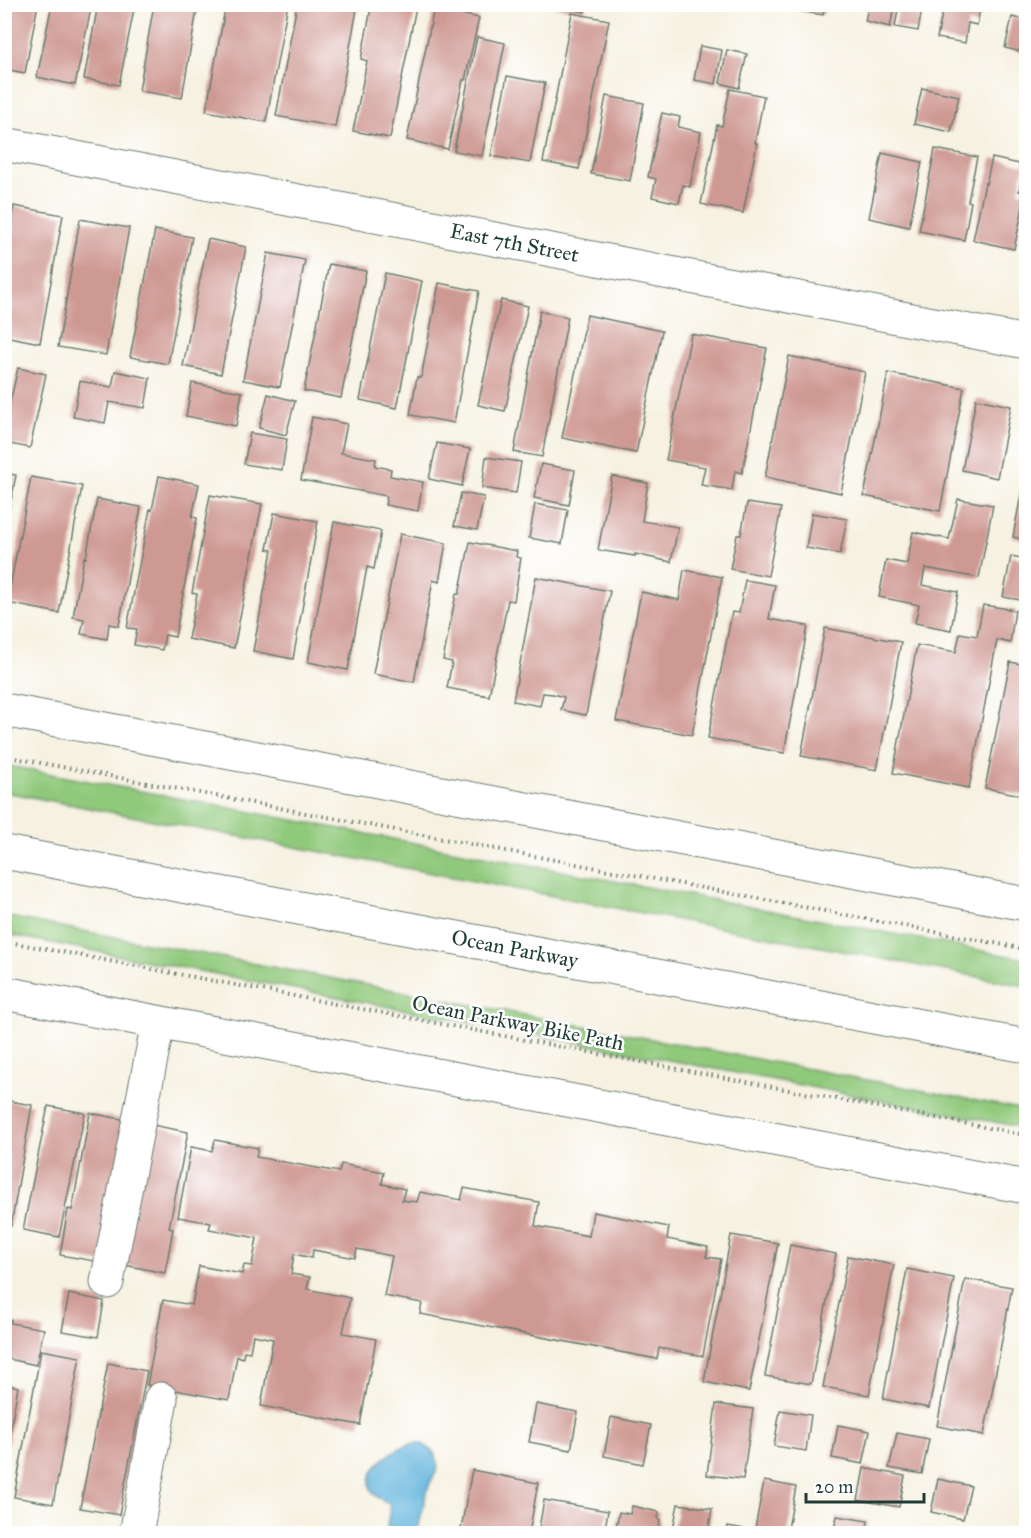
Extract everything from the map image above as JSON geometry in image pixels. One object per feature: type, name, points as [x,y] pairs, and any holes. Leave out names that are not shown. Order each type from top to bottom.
[{"type":"street","name":"East 7th Street","points":[[4,144],[1026,342]]},
{"type":"street","points":[[4,711],[1026,904]]},
{"type":"street","name":"Ocean Parkway","points":[[4,852],[1026,1046]]},
{"type":"street","points":[[4,993],[1026,1187]]},
{"type":"street","points":[[107,1282],[158,1023]]},
{"type":"street","points":[[136,1533],[161,1399]]},
{"type":"path","points":[[4,756],[1026,949]]},
{"type":"path","name":"Ocean Parkway Bike Path","points":[[4,941],[1026,1135]]},
{"type":"green space","points":[[4,765],[1026,959],[1026,986],[5,792]]},
{"type":"green space","points":[[4,916],[1026,1110],[1026,1128],[5,934]]},
{"type":"water","points":[[412,1443],[420,1443],[432,1451],[438,1464],[427,1493],[417,1533],[386,1533],[390,1506],[372,1491],[371,1476],[389,1455]]},
{"type":"building","points":[[4,4],[38,4],[25,73],[4,69]]},
{"type":"building","points":[[52,4],[92,4],[75,85],[37,77]]},
{"type":"building","points":[[98,4],[135,4],[119,85],[84,79]]},
{"type":"building","points":[[154,4],[198,4],[182,98],[139,91]]},
{"type":"building","points":[[226,4],[288,4],[266,122],[206,111]]},
{"type":"building","points":[[297,4],[358,4],[335,127],[276,116]]},
{"type":"building","points":[[372,4],[412,4],[416,7],[390,138],[353,131],[367,61],[361,59]]},
{"type":"building","points":[[550,4],[586,4],[585,12],[550,6]]},
{"type":"building","points":[[773,4],[825,4],[823,15],[773,6]]},
{"type":"building","points":[[869,4],[895,4],[890,27],[865,21]]},
{"type":"building","points":[[899,4],[923,4],[918,31],[895,27]]},
{"type":"building","points":[[944,4],[981,4],[977,25],[968,23],[965,43],[937,38]]},
{"type":"building","points":[[434,8],[479,18],[448,149],[407,140]]},
{"type":"building","points":[[572,13],[609,20],[579,169],[543,162]]},
{"type":"building","points":[[1012,17],[1026,20],[1026,53],[1005,48]]},
{"type":"building","points":[[477,37],[505,43],[482,156],[454,151]]},
{"type":"building","points":[[700,46],[722,50],[716,84],[694,80]]},
{"type":"building","points":[[727,50],[747,54],[739,88],[720,83]]},
{"type":"building","points":[[507,76],[545,83],[530,163],[491,156]]},
{"type":"building","points":[[922,88],[959,96],[951,132],[914,124]]},
{"type":"building","points":[[730,89],[764,96],[743,213],[701,204],[717,125],[722,126]]},
{"type":"building","points":[[606,96],[644,103],[630,181],[591,174]]},
{"type":"building","points":[[662,113],[680,117],[678,127],[701,132],[690,187],[683,185],[679,203],[652,197],[656,179],[648,177]]},
{"type":"building","points":[[935,149],[977,157],[968,201],[971,202],[964,240],[919,231]]},
{"type":"building","points":[[882,153],[922,162],[909,227],[869,218]]},
{"type":"building","points":[[992,158],[1024,165],[1019,191],[1026,193],[1014,249],[973,240]]},
{"type":"building","points":[[14,206],[63,215],[40,343],[4,336],[4,261]]},
{"type":"building","points":[[80,219],[129,228],[106,355],[58,347]]},
{"type":"building","points":[[155,230],[192,237],[168,364],[130,357]]},
{"type":"building","points":[[208,239],[246,247],[221,374],[183,366]]},
{"type":"building","points":[[268,253],[305,260],[280,387],[243,380]]},
{"type":"building","points":[[329,264],[366,271],[341,398],[304,391]]},
{"type":"building","points":[[385,273],[422,281],[397,408],[360,400]]},
{"type":"building","points":[[439,283],[479,291],[454,423],[410,415],[417,377],[421,378]]},
{"type":"building","points":[[501,300],[528,306],[505,411],[478,405]]},
{"type":"building","points":[[540,311],[568,317],[542,457],[514,452]]},
{"type":"building","points":[[587,315],[662,331],[636,453],[562,438]]},
{"type":"building","points":[[691,334],[767,348],[742,473],[735,471],[732,490],[701,485],[705,467],[666,460]]},
{"type":"building","points":[[789,356],[865,372],[841,493],[765,477]]},
{"type":"building","points":[[18,368],[46,374],[30,448],[4,443],[4,428]]},
{"type":"building","points":[[115,371],[150,378],[145,408],[109,402],[105,423],[73,417],[80,381],[112,387]]},
{"type":"building","points":[[888,373],[964,388],[940,511],[864,496]]},
{"type":"building","points":[[192,383],[242,392],[236,426],[186,416]]},
{"type":"building","points":[[268,394],[295,401],[286,435],[259,428]]},
{"type":"building","points":[[976,399],[1011,406],[997,478],[962,470]]},
{"type":"building","points":[[312,417],[347,424],[341,453],[376,459],[375,466],[391,469],[390,476],[423,482],[418,511],[385,505],[387,496],[301,480]]},
{"type":"building","points":[[250,433],[287,439],[282,470],[244,464]]},
{"type":"building","points":[[437,443],[470,449],[462,486],[429,479]]},
{"type":"building","points":[[486,457],[521,462],[516,493],[482,488]]},
{"type":"building","points":[[541,464],[575,470],[569,505],[534,498]]},
{"type":"building","points":[[4,473],[16,475],[6,526],[4,526]]},
{"type":"building","points":[[1026,473],[1026,540],[1013,537]]},
{"type":"building","points":[[159,476],[199,484],[192,517],[197,518],[175,637],[165,635],[162,650],[134,645],[137,629],[127,628],[150,509],[152,510]]},
{"type":"building","points":[[612,476],[648,483],[642,521],[678,527],[671,562],[635,554],[635,556],[598,550]]},
{"type":"building","points":[[31,477],[82,486],[59,613],[7,603]]},
{"type":"building","points":[[461,493],[484,497],[477,530],[454,526]]},
{"type":"building","points":[[210,495],[262,504],[234,648],[188,639],[197,594],[192,593]]},
{"type":"building","points":[[97,499],[141,507],[119,626],[109,624],[107,639],[81,634],[84,619],[73,617]]},
{"type":"building","points":[[958,499],[993,505],[979,578],[925,568],[922,585],[958,592],[951,630],[915,623],[919,605],[879,597],[886,560],[907,564],[913,532],[949,539]]},
{"type":"building","points":[[747,503],[781,508],[768,576],[730,569],[737,535],[741,535]]},
{"type":"building","points":[[535,504],[568,510],[562,544],[529,538]]},
{"type":"building","points":[[274,513],[318,521],[293,659],[253,651],[272,550],[267,549]]},
{"type":"building","points":[[812,513],[847,519],[840,554],[806,548]]},
{"type":"building","points":[[334,522],[381,531],[374,569],[367,567],[348,670],[308,662]]},
{"type":"building","points":[[400,534],[446,543],[439,582],[433,580],[414,682],[373,674]]},
{"type":"building","points":[[470,542],[517,551],[516,557],[521,558],[514,601],[508,600],[489,696],[447,688],[452,662],[443,660],[456,594],[459,594]]},
{"type":"building","points":[[1011,556],[1026,559],[1026,601],[1003,597]]},
{"type":"building","points":[[684,570],[722,577],[692,735],[616,721],[641,592],[679,600]]},
{"type":"building","points":[[536,577],[610,591],[586,715],[561,710],[564,697],[553,694],[543,693],[540,706],[513,701]]},
{"type":"building","points":[[745,580],[775,585],[769,619],[808,626],[784,753],[708,738],[732,612],[739,613]]},
{"type":"building","points":[[983,605],[1015,610],[1010,643],[997,640],[969,788],[893,773],[917,645],[956,652],[960,633],[977,636]]},
{"type":"building","points":[[825,628],[901,642],[877,770],[801,756]]},
{"type":"building","points":[[1010,662],[1026,665],[1026,796],[985,788]]},
{"type":"building","points":[[4,1100],[32,1105],[11,1226],[4,1225]]},
{"type":"building","points":[[48,1106],[85,1113],[59,1237],[23,1230]]},
{"type":"building","points":[[90,1113],[132,1121],[105,1263],[60,1255],[68,1209],[72,1210]]},
{"type":"building","points":[[147,1124],[188,1132],[169,1228],[173,1229],[165,1273],[119,1264]]},
{"type":"building","points":[[215,1140],[258,1148],[256,1157],[339,1172],[341,1164],[384,1172],[382,1184],[405,1189],[402,1200],[417,1202],[420,1192],[461,1200],[464,1188],[539,1202],[535,1226],[589,1236],[593,1212],[669,1227],[667,1239],[708,1247],[706,1257],[721,1259],[703,1356],[659,1348],[657,1359],[420,1314],[422,1303],[384,1296],[392,1256],[357,1249],[355,1258],[313,1250],[312,1258],[294,1254],[291,1274],[310,1277],[307,1289],[350,1298],[343,1333],[376,1339],[360,1425],[261,1406],[273,1339],[253,1335],[250,1352],[244,1351],[243,1358],[237,1356],[229,1400],[147,1385],[163,1300],[192,1305],[199,1266],[242,1274],[244,1265],[252,1266],[257,1238],[209,1229],[211,1223],[178,1217],[191,1147],[212,1151]]},
{"type":"building","points":[[731,1235],[778,1243],[749,1391],[704,1382]]},
{"type":"building","points":[[790,1245],[836,1254],[811,1384],[765,1376]]},
{"type":"building","points":[[848,1256],[894,1265],[869,1395],[823,1387]]},
{"type":"building","points":[[907,1269],[954,1278],[929,1408],[883,1399]]},
{"type":"building","points":[[965,1279],[1012,1287],[984,1435],[937,1426]]},
{"type":"building","points":[[69,1294],[104,1301],[98,1337],[62,1331]]},
{"type":"building","points":[[4,1319],[11,1320],[10,1323],[44,1329],[36,1365],[4,1358],[7,1339],[4,1338]]},
{"type":"building","points":[[41,1350],[80,1357],[53,1504],[14,1497]]},
{"type":"building","points":[[108,1363],[147,1371],[119,1515],[80,1508]]},
{"type":"building","points":[[4,1384],[18,1387],[6,1453],[4,1453]]},
{"type":"building","points":[[536,1404],[578,1412],[571,1450],[529,1442]]},
{"type":"building","points":[[716,1404],[753,1409],[743,1479],[707,1475]]},
{"type":"building","points":[[780,1410],[811,1415],[806,1451],[774,1446]]},
{"type":"building","points":[[611,1417],[651,1425],[643,1464],[604,1456]]},
{"type":"building","points":[[838,1425],[870,1431],[863,1464],[832,1458]]},
{"type":"building","points":[[897,1433],[929,1439],[922,1474],[889,1468]]},
{"type":"building","points":[[864,1468],[905,1476],[899,1507],[858,1500]]},
{"type":"building","points":[[472,1470],[538,1483],[529,1534],[460,1534]]},
{"type":"building","points":[[938,1479],[971,1486],[963,1519],[931,1512]]},
{"type":"building","points":[[764,1481],[796,1487],[787,1534],[754,1534]]},
{"type":"building","points":[[544,1500],[608,1511],[604,1534],[538,1534]]},
{"type":"building","points":[[678,1504],[712,1509],[708,1534],[672,1534]]},
{"type":"building","points":[[632,1506],[659,1512],[658,1534],[615,1534],[619,1512],[630,1514]]},
{"type":"building","points":[[837,1516],[868,1521],[866,1534],[833,1534]]},
{"type":"building","points":[[728,1526],[744,1529],[743,1534],[722,1534],[722,1531],[727,1532]]}]
